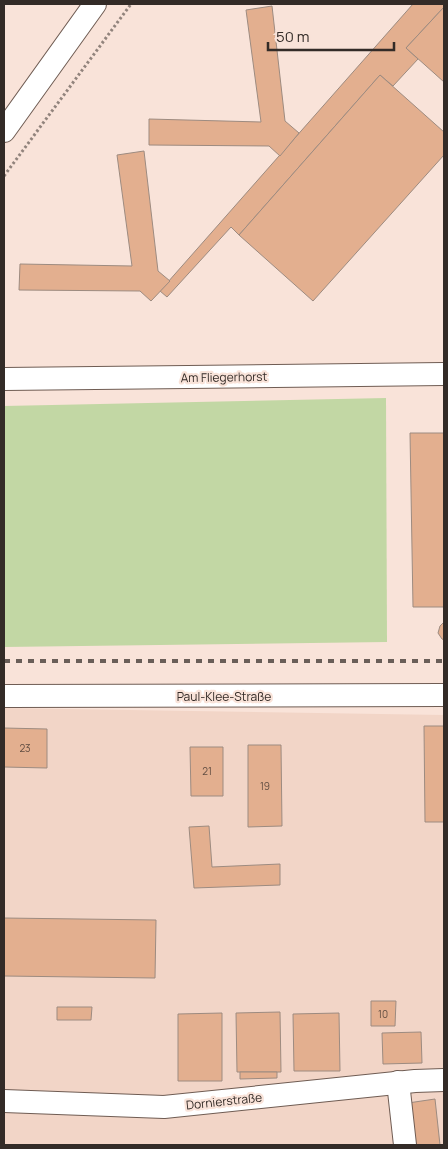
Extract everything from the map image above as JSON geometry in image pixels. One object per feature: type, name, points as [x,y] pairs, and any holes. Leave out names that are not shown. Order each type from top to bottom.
[{"type":"street","points":[[4,131],[95,4]]},
{"type":"street","name":"Am Fliegerhorst","points":[[4,379],[444,374]]},
{"type":"street","name":"Paul-Klee-Straße","points":[[4,696],[444,695]]},
{"type":"street","name":"Dornierstraße","points":[[4,1101],[164,1107],[398,1082],[444,1080]]},
{"type":"street","points":[[398,1082],[405,1145]]},
{"type":"path","points":[[4,176],[131,4]]},
{"type":"shaded area","points":[[4,708],[444,715],[444,1145],[4,1145]]},
{"type":"green space","points":[[386,398],[387,642],[4,647],[4,406]]},
{"type":"building","points":[[413,4],[444,4],[444,7],[406,48],[418,59],[393,86],[380,75],[239,235],[231,227],[167,297],[160,291]]},
{"type":"building","points":[[272,6],[285,121],[299,133],[280,156],[269,146],[149,145],[149,119],[261,122],[246,10]]},
{"type":"building","points":[[444,7],[444,82],[406,48]]},
{"type":"building","points":[[380,75],[444,132],[444,155],[313,301],[239,235]]},
{"type":"building","points":[[144,151],[158,271],[170,281],[151,301],[140,291],[19,290],[20,264],[132,266],[117,155]]},
{"type":"building","points":[[410,433],[444,433],[444,607],[413,607]]},
{"type":"building","points":[[444,622],[444,640],[438,633],[440,626]]},
{"type":"building","points":[[424,726],[444,726],[444,822],[425,822]]},
{"type":"building","points":[[4,728],[47,729],[47,768],[4,767]]},
{"type":"building","points":[[248,745],[281,745],[282,826],[248,827]]},
{"type":"building","points":[[190,747],[223,747],[223,796],[191,796]]},
{"type":"building","points":[[209,826],[212,867],[280,864],[280,885],[194,888],[189,827]]},
{"type":"building","points":[[4,918],[156,920],[155,978],[4,976]]},
{"type":"building","points":[[371,1001],[396,1001],[395,1026],[371,1026]]},
{"type":"building","points":[[57,1007],[92,1007],[91,1020],[57,1020]]},
{"type":"building","points":[[280,1012],[281,1072],[237,1072],[236,1013]]},
{"type":"building","points":[[222,1013],[222,1081],[178,1081],[178,1014]]},
{"type":"building","points":[[339,1013],[340,1071],[294,1071],[293,1014]]},
{"type":"building","points":[[421,1032],[422,1063],[383,1064],[382,1033]]},
{"type":"building","points":[[240,1072],[277,1072],[277,1078],[240,1079]]},
{"type":"building","points":[[435,1099],[440,1145],[413,1145],[408,1103]]},
{"type":"railway","points":[[4,661],[444,661]]}]
